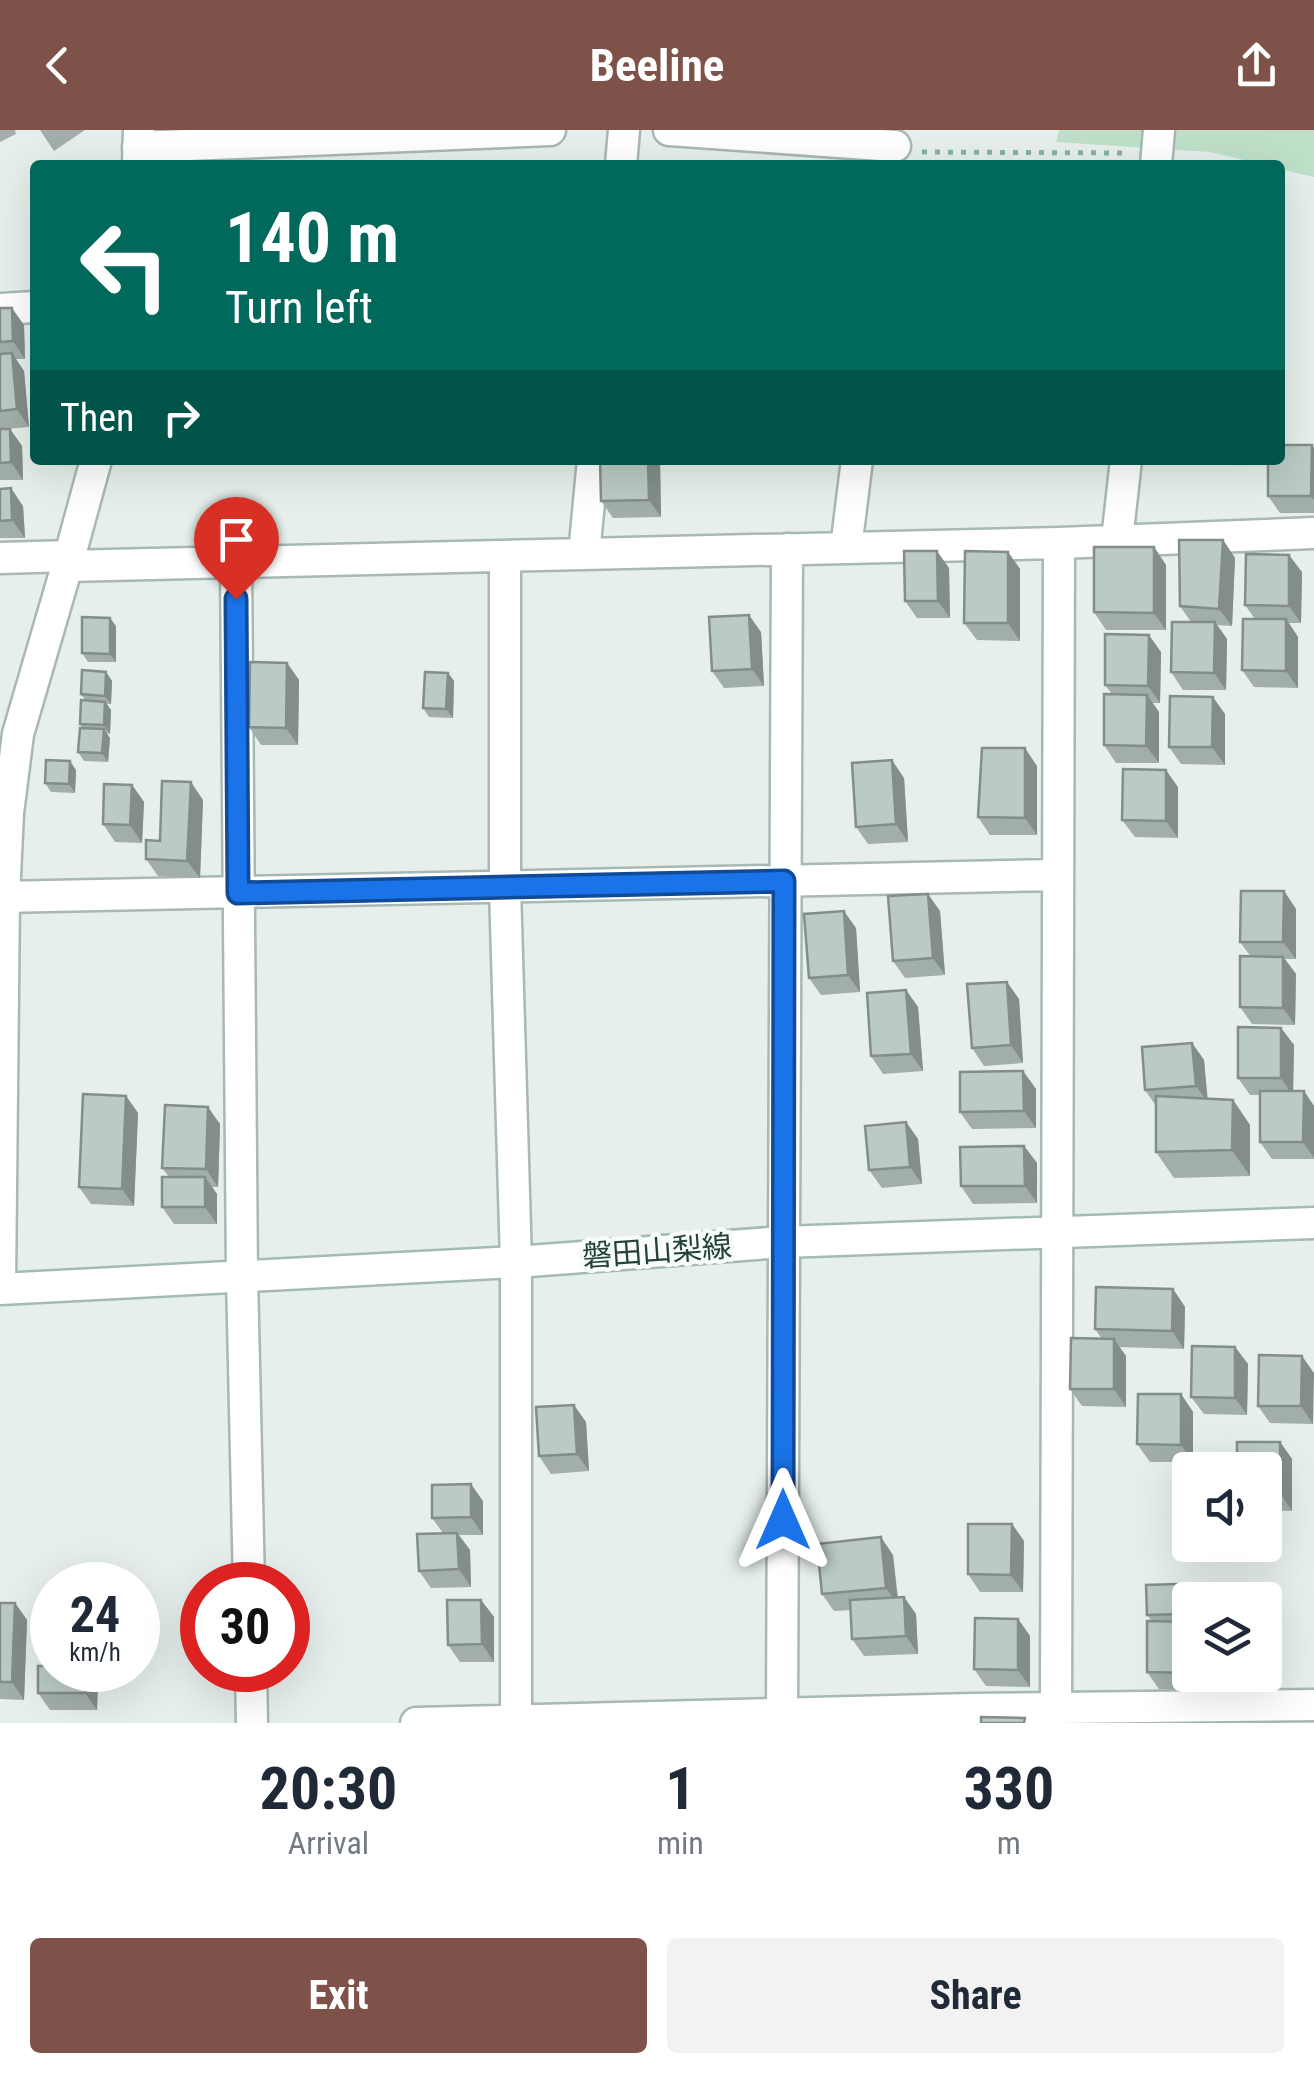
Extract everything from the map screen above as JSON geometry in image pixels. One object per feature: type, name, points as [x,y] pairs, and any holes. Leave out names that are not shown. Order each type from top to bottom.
[{"type":"street","points":[[138,148],[550,130]]},
{"type":"street","points":[[621,160],[624,130]]},
{"type":"street","points":[[669,130],[894,148]]},
{"type":"street","points":[[0,309],[30,307]]},
{"type":"street","points":[[0,1287],[2,897],[8,813],[18,734],[95,465]]},
{"type":"street","points":[[584,554],[593,465]]},
{"type":"street","points":[[846,548],[856,465]]},
{"type":"street","points":[[1117,540],[1125,465]]},
{"type":"street","points":[[0,558],[236,562],[1314,533]]},
{"type":"street","points":[[1056,1708],[1059,542]]},
{"type":"street","points":[[782,1714],[787,549]]},
{"type":"street","points":[[505,556],[505,888],[516,1262],[516,1722]]},
{"type":"street","points":[[236,562],[248,1562]]},
{"type":"street","points":[[2,897],[1057,875]]},
{"type":"street","name":"磐田山梨線","points":[[0,1287],[516,1262],[783,1242],[1314,1223]]},
{"type":"street","points":[[251,1692],[252,1723]]},
{"type":"street","points":[[416,1723],[721,1719],[782,1714],[972,1716],[1056,1708],[1314,1705]]},
{"type":"path","points":[[894,148],[1157,149]]},
{"type":"green space","points":[[1059,130],[1314,130],[1314,177],[1285,170],[1285,160],[1244,160],[1210,152],[1056,142]]},
{"type":"building","points":[[0,308],[12,308],[13,341],[0,342]]},
{"type":"building","points":[[12,353],[17,409],[0,411],[0,354]]},
{"type":"building","points":[[0,429],[10,429],[11,462],[0,463]]},
{"type":"building","points":[[1285,445],[1312,445],[1311,496],[1268,496],[1268,465],[1285,465]]},
{"type":"building","points":[[600,465],[648,465],[649,500],[601,501]]},
{"type":"building","points":[[11,488],[12,520],[0,521],[0,489]]},
{"type":"building","points":[[1179,540],[1223,540],[1219,609],[1180,606]]},
{"type":"building","points":[[1094,547],[1154,547],[1154,613],[1094,612]]},
{"type":"building","points":[[904,551],[937,551],[938,601],[905,601]]},
{"type":"building","points":[[965,551],[1008,552],[1008,623],[964,623]]},
{"type":"building","points":[[1246,554],[1289,555],[1289,606],[1245,605]]},
{"type":"building","points":[[749,615],[752,669],[712,671],[709,617]]},
{"type":"building","points":[[82,617],[110,618],[110,654],[82,653]]},
{"type":"building","points":[[1243,619],[1286,619],[1286,671],[1242,670]]},
{"type":"building","points":[[1172,622],[1215,622],[1214,673],[1171,672]]},
{"type":"building","points":[[1105,634],[1149,635],[1148,686],[1105,685]]},
{"type":"building","points":[[250,662],[287,663],[286,728],[249,727]]},
{"type":"building","points":[[82,670],[106,672],[105,696],[81,694]]},
{"type":"building","points":[[425,672],[448,673],[446,709],[423,708]]},
{"type":"building","points":[[1104,694],[1147,695],[1146,746],[1104,745]]},
{"type":"building","points":[[1170,696],[1213,697],[1212,747],[1169,747]]},
{"type":"building","points":[[81,700],[105,702],[104,725],[80,724]]},
{"type":"building","points":[[80,728],[104,729],[102,753],[78,752]]},
{"type":"building","points":[[982,748],[1025,748],[1025,818],[978,817]]},
{"type":"building","points":[[46,760],[70,761],[69,784],[45,783]]},
{"type":"building","points":[[892,760],[896,824],[856,827],[852,763]]},
{"type":"building","points":[[1123,769],[1166,770],[1166,821],[1122,820]]},
{"type":"building","points":[[162,781],[191,782],[187,861],[146,859],[146,840],[160,841]]},
{"type":"building","points":[[104,784],[132,785],[130,825],[103,824]]},
{"type":"building","points":[[1241,891],[1284,891],[1283,942],[1240,942]]},
{"type":"building","points":[[928,894],[933,958],[893,961],[888,896]]},
{"type":"building","points":[[844,911],[848,975],[809,978],[804,914]]},
{"type":"building","points":[[1240,956],[1283,957],[1283,1008],[1240,1007]]},
{"type":"building","points":[[1007,982],[1011,1045],[972,1048],[967,984]]},
{"type":"building","points":[[906,990],[911,1054],[871,1056],[867,993]]},
{"type":"building","points":[[1238,1027],[1281,1028],[1281,1078],[1238,1078]]},
{"type":"building","points":[[1192,1043],[1196,1086],[1145,1090],[1142,1047]]},
{"type":"building","points":[[1023,1071],[1024,1111],[960,1112],[960,1072]]},
{"type":"building","points":[[1260,1091],[1304,1091],[1303,1142],[1260,1142]]},
{"type":"building","points":[[83,1094],[126,1096],[122,1189],[79,1187]]},
{"type":"building","points":[[1156,1096],[1233,1100],[1232,1150],[1156,1152]]},
{"type":"building","points":[[165,1105],[208,1107],[206,1169],[162,1168]]},
{"type":"building","points":[[906,1122],[910,1167],[869,1170],[865,1126]]},
{"type":"building","points":[[1024,1146],[1025,1186],[961,1186],[960,1147]]},
{"type":"building","points":[[162,1177],[205,1177],[205,1207],[162,1207]]},
{"type":"building","points":[[1096,1287],[1173,1289],[1172,1331],[1095,1329]]},
{"type":"building","points":[[1071,1338],[1114,1339],[1114,1389],[1070,1389]]},
{"type":"building","points":[[1192,1346],[1235,1347],[1235,1398],[1191,1397]]},
{"type":"building","points":[[1259,1355],[1302,1356],[1301,1406],[1258,1406]]},
{"type":"building","points":[[1138,1394],[1181,1394],[1181,1445],[1137,1444]]},
{"type":"building","points":[[574,1405],[577,1454],[539,1456],[536,1407]]},
{"type":"building","points":[[1237,1442],[1280,1442],[1280,1452],[1237,1452]]},
{"type":"building","points":[[471,1484],[471,1517],[432,1518],[432,1485]]},
{"type":"building","points":[[968,1524],[1012,1524],[1011,1575],[968,1574]]},
{"type":"building","points":[[457,1533],[459,1569],[419,1571],[417,1534]]},
{"type":"building","points":[[881,1537],[886,1588],[822,1594],[817,1544]]},
{"type":"building","points":[[1172,1584],[1172,1614],[1147,1615],[1146,1585]]},
{"type":"building","points":[[904,1597],[906,1636],[852,1639],[850,1600]]},
{"type":"building","points":[[447,1600],[481,1600],[482,1644],[448,1645]]},
{"type":"building","points":[[0,1603],[15,1603],[12,1682],[0,1682]]},
{"type":"building","points":[[975,1618],[1018,1619],[1018,1670],[974,1669]]},
{"type":"building","points":[[1147,1621],[1172,1622],[1172,1673],[1147,1672]]},
{"type":"building","points":[[981,1717],[1025,1718],[1024,1723],[981,1723]]},
{"type":"route","points":[[236,599],[238,893],[784,881],[783,1520]]}]
